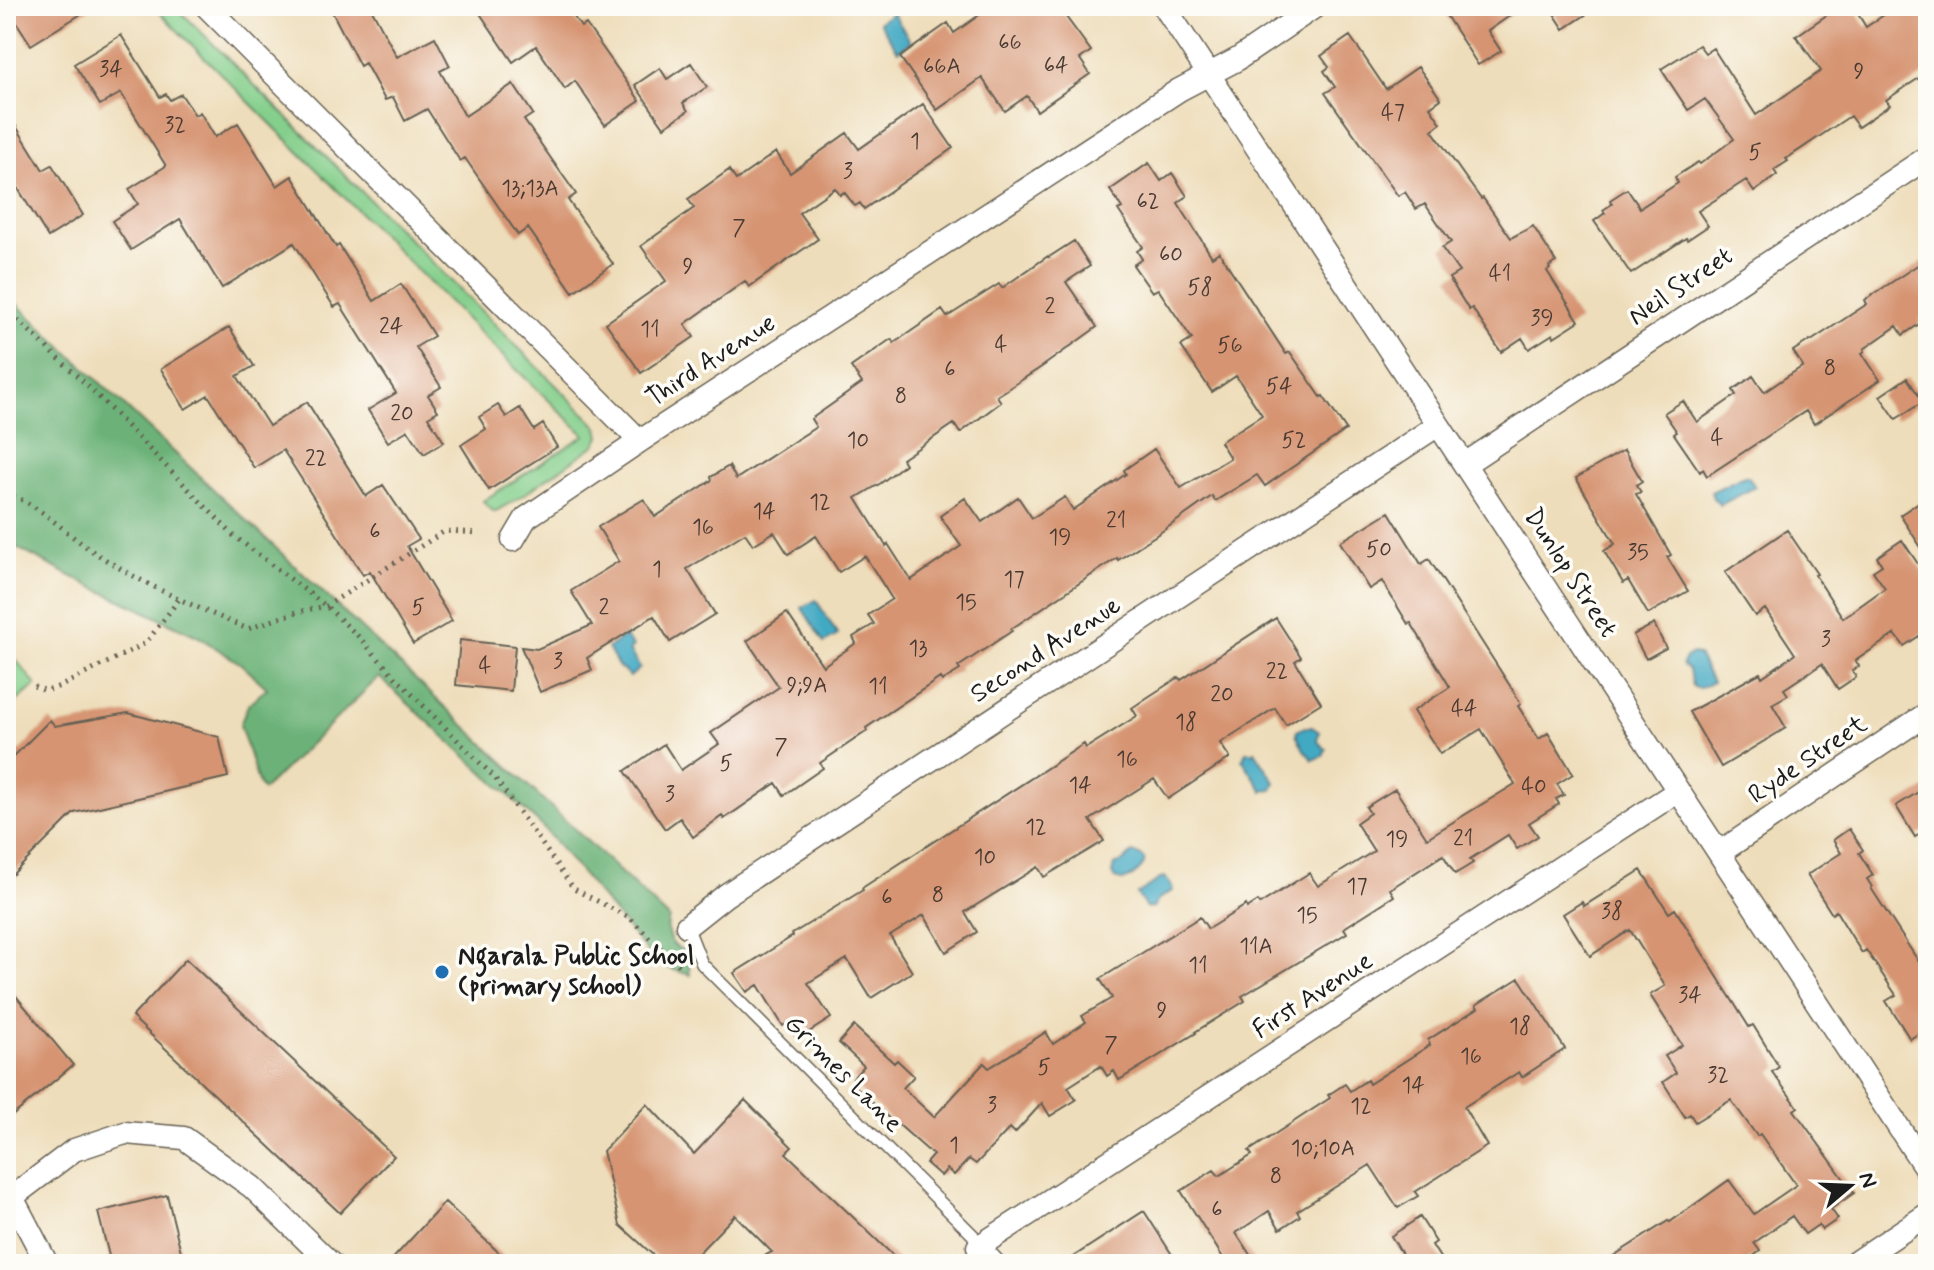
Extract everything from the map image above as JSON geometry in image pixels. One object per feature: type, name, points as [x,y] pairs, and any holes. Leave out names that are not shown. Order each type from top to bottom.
[{"type":"street","name":"Third Avenue","points":[[206,6],[640,441],[1179,90],[1238,59],[1316,6]]},
{"type":"street","name":"Dunlop Street","points":[[1164,6],[1928,1172]]},
{"type":"street","name":"Neil Street","points":[[1465,464],[1928,157]]},
{"type":"street","name":"Second Avenue","points":[[687,926],[726,895],[1438,425]]},
{"type":"street","points":[[513,540],[526,518],[640,441]]},
{"type":"street","name":"Ryde Street","points":[[1719,853],[1928,713]]},
{"type":"street","name":"First Avenue","points":[[986,1256],[1678,791]]},
{"type":"street","points":[[47,1264],[12,1197],[74,1150],[125,1133],[184,1138],[252,1187],[331,1264]]},
{"type":"street","points":[[1853,1264],[1928,1214]]},
{"type":"lane","name":"Grimes Lane","points":[[687,926],[702,964],[973,1235],[986,1256]]},
{"type":"path","points":[[6,309],[88,386],[234,536],[326,606],[495,778],[574,889],[630,918],[690,975]]},
{"type":"path","points":[[6,493],[47,515],[88,548],[129,573],[248,629],[297,612],[326,606],[445,531],[480,533]]},
{"type":"path","points":[[34,686],[46,691],[63,685],[146,643],[180,598]]},
{"type":"green space","points":[[153,6],[175,6],[598,427],[600,437],[595,445],[494,512],[483,501],[585,435]]},
{"type":"green space","points":[[6,294],[669,918],[671,941],[681,950],[688,950],[690,975],[658,965],[540,824],[379,677],[263,790],[240,725],[248,705],[267,688],[241,664],[197,636],[6,542]]},
{"type":"green space","points":[[6,647],[36,685],[11,706],[6,700]]},
{"type":"water","points":[[893,13],[911,42],[898,51],[879,22]]},
{"type":"water","points":[[1748,476],[1755,487],[1720,505],[1713,498],[1711,492]]},
{"type":"water","points":[[816,600],[838,635],[824,643],[802,608]]},
{"type":"water","points":[[625,636],[633,647],[629,650],[640,668],[630,677],[618,666],[608,648]]},
{"type":"water","points":[[1692,654],[1698,655],[1712,682],[1702,687],[1692,686],[1689,670],[1682,665],[1684,659]]},
{"type":"water","points":[[1305,727],[1319,732],[1317,741],[1326,749],[1323,756],[1313,760],[1304,750],[1296,734]]},
{"type":"water","points":[[1249,751],[1255,751],[1275,782],[1272,790],[1263,791],[1242,759]]},
{"type":"water","points":[[1132,853],[1144,858],[1142,867],[1123,881],[1115,878],[1112,873],[1114,865],[1123,862]]},
{"type":"water","points":[[1163,877],[1172,891],[1159,899],[1153,908],[1146,908],[1137,894]]},
{"type":"building","points":[[6,6],[94,6],[31,45]]},
{"type":"building","points":[[329,6],[370,6],[397,57],[435,37],[450,66],[440,71],[465,116],[513,84],[533,114],[524,120],[576,194],[568,200],[613,264],[573,292],[528,228],[518,235],[465,158],[460,161],[427,109],[405,121],[393,97],[385,100],[365,63],[360,66]]},
{"type":"building","points":[[475,6],[566,6],[581,27],[586,24],[640,101],[605,125],[575,81],[565,89],[536,46],[513,62]]},
{"type":"building","points":[[992,6],[1058,6],[1091,51],[1080,59],[1090,74],[1037,111],[1027,96],[1005,111],[982,78],[937,110],[900,57],[948,23],[954,33]]},
{"type":"building","points":[[1440,6],[1524,6],[1488,31],[1501,51],[1478,65]]},
{"type":"building","points":[[1549,6],[1599,6],[1564,29]]},
{"type":"building","points":[[1840,6],[1853,6],[1866,27],[1897,6],[1928,6],[1928,72],[1886,100],[1890,105],[1858,127],[1850,116],[1786,159],[1788,161],[1774,170],[1777,175],[1754,192],[1746,180],[1698,211],[1708,226],[1631,274],[1594,221],[1612,204],[1610,200],[1627,189],[1640,208],[1678,183],[1675,177],[1698,162],[1700,164],[1734,139],[1705,99],[1688,110],[1661,69],[1699,45],[1705,53],[1713,48],[1756,115],[1821,71],[1796,36]]},
{"type":"building","points":[[121,35],[160,97],[166,94],[170,100],[181,94],[195,115],[200,112],[215,137],[238,123],[277,186],[292,176],[374,301],[401,284],[434,336],[416,347],[441,387],[428,395],[438,411],[428,417],[444,442],[424,454],[408,430],[388,442],[368,410],[396,393],[340,304],[334,307],[294,243],[222,288],[180,219],[131,250],[112,221],[138,204],[129,189],[166,166],[121,93],[100,105],[74,64]]},
{"type":"building","points":[[1350,36],[1386,89],[1418,67],[1441,99],[1430,107],[1441,123],[1432,130],[1511,238],[1533,226],[1556,262],[1547,271],[1579,321],[1529,349],[1522,338],[1501,352],[1449,278],[1459,272],[1442,248],[1451,242],[1425,204],[1416,209],[1405,192],[1398,196],[1325,93],[1335,87],[1324,71],[1329,67],[1321,56]]},
{"type":"building","points":[[691,63],[707,87],[683,103],[688,111],[664,127],[635,85],[660,68],[667,79]]},
{"type":"building","points":[[923,104],[953,148],[864,209],[860,203],[855,206],[844,192],[840,195],[835,188],[799,213],[818,239],[749,287],[745,281],[685,324],[694,337],[641,373],[606,323],[666,281],[641,246],[694,208],[688,199],[729,170],[736,180],[776,152],[790,173],[847,133],[859,149]]},
{"type":"building","points":[[6,110],[43,170],[52,165],[83,215],[48,237],[6,169]]},
{"type":"building","points":[[1149,163],[1161,181],[1172,173],[1187,196],[1178,203],[1212,257],[1219,252],[1286,354],[1290,352],[1346,430],[1265,486],[1257,475],[1215,501],[1212,496],[1011,629],[958,667],[960,670],[942,681],[940,678],[866,728],[867,731],[820,763],[823,768],[784,795],[776,783],[693,837],[680,818],[665,829],[625,771],[664,744],[681,770],[719,744],[711,733],[779,687],[747,641],[787,613],[823,666],[856,643],[853,637],[874,624],[868,615],[892,599],[865,556],[839,572],[816,536],[788,554],[774,532],[753,545],[745,533],[687,569],[715,614],[670,642],[654,616],[587,658],[592,670],[540,692],[521,647],[537,649],[592,625],[571,591],[619,561],[598,527],[644,499],[655,517],[729,466],[736,479],[816,427],[811,419],[862,383],[851,367],[891,339],[894,343],[942,310],[947,317],[999,284],[1002,288],[1074,241],[1090,266],[1066,282],[1097,327],[997,396],[1001,402],[960,433],[954,424],[902,459],[905,464],[856,498],[911,580],[961,546],[940,516],[965,498],[982,522],[1018,497],[1032,518],[1065,497],[1073,510],[1126,474],[1124,470],[1154,449],[1181,488],[1230,458],[1220,442],[1262,415],[1236,376],[1212,392],[1181,346],[1192,339],[1158,289],[1152,292],[1133,265],[1142,259],[1137,251],[1143,247],[1118,210],[1122,208],[1110,190]]},
{"type":"building","points":[[1928,258],[1928,307],[1923,310],[1926,315],[1920,319],[1922,322],[1903,335],[1897,326],[1862,353],[1880,380],[1814,424],[1806,411],[1707,476],[1703,469],[1700,472],[1674,434],[1677,432],[1664,413],[1683,401],[1697,422],[1736,395],[1733,390],[1753,376],[1764,392],[1803,366],[1793,351],[1867,304],[1865,300]]},
{"type":"building","points":[[229,327],[254,366],[237,376],[269,426],[307,402],[366,496],[383,485],[419,539],[407,546],[452,621],[413,644],[370,571],[363,575],[283,450],[254,468],[208,395],[185,409],[161,369]]},
{"type":"building","points":[[1907,378],[1923,402],[1896,419],[1880,396]]},
{"type":"building","points":[[498,405],[506,417],[520,408],[534,430],[543,424],[557,447],[489,490],[461,445],[486,429],[479,417]]},
{"type":"building","points":[[1624,450],[1642,481],[1636,485],[1641,492],[1636,494],[1671,555],[1667,557],[1688,591],[1648,614],[1628,580],[1623,583],[1604,551],[1615,544],[1576,478]]},
{"type":"building","points":[[1928,496],[1928,558],[1900,515]]},
{"type":"building","points":[[1389,512],[1421,564],[1429,559],[1512,689],[1521,704],[1518,706],[1539,739],[1548,733],[1573,774],[1557,784],[1564,795],[1556,799],[1559,804],[1529,823],[1538,836],[1517,849],[1508,835],[1470,859],[1473,863],[1455,874],[1443,855],[1390,889],[1394,896],[1344,928],[1347,933],[1242,996],[1245,1001],[1196,1033],[1119,1080],[1114,1071],[1107,1076],[1101,1066],[1068,1087],[1076,1100],[1050,1116],[1042,1103],[1015,1133],[1010,1128],[976,1164],[969,1159],[954,1175],[947,1169],[941,1176],[926,1163],[933,1155],[855,1086],[858,1082],[853,1078],[864,1066],[839,1043],[854,1026],[894,1063],[897,1060],[914,1076],[903,1088],[934,1117],[984,1063],[989,1068],[1046,1032],[1053,1044],[1086,1022],[1082,1016],[1112,998],[1100,979],[1200,917],[1208,929],[1246,905],[1247,908],[1258,901],[1260,904],[1309,873],[1318,886],[1374,851],[1356,823],[1370,813],[1366,807],[1395,789],[1427,838],[1515,784],[1481,729],[1440,754],[1413,711],[1450,687],[1382,581],[1369,589],[1340,542]]},
{"type":"building","points":[[1787,530],[1843,618],[1885,588],[1873,571],[1882,565],[1877,557],[1902,540],[1928,579],[1928,630],[1904,646],[1895,634],[1855,661],[1859,666],[1852,671],[1856,677],[1838,689],[1822,664],[1784,689],[1788,695],[1772,704],[1786,728],[1721,767],[1689,712],[1760,673],[1762,677],[1795,654],[1765,609],[1755,616],[1725,572]]},
{"type":"building","points":[[1276,618],[1301,657],[1295,661],[1321,703],[1286,725],[1275,708],[1220,743],[1230,758],[1168,799],[1154,779],[1090,820],[1104,841],[1044,877],[1038,867],[965,912],[977,932],[946,952],[924,915],[890,936],[912,972],[871,998],[847,959],[808,983],[831,1018],[798,1039],[788,1023],[783,1026],[758,985],[747,992],[734,973],[1084,744],[1086,748],[1137,716],[1132,708]]},
{"type":"building","points":[[1654,624],[1666,648],[1646,659],[1633,635]]},
{"type":"building","points":[[460,640],[515,646],[511,691],[456,685]]},
{"type":"building","points":[[128,713],[219,737],[228,777],[74,813],[6,881],[6,764],[50,720],[55,726]]},
{"type":"building","points":[[1928,786],[1928,829],[1915,837],[1896,806]]},
{"type":"building","points":[[1849,829],[1863,850],[1859,853],[1873,875],[1867,879],[1871,888],[1928,976],[1928,1027],[1910,1039],[1886,1001],[1896,995],[1866,950],[1862,953],[1836,911],[1832,914],[1807,875],[1841,853],[1833,840]]},
{"type":"building","points":[[1641,870],[1669,913],[1675,909],[1749,1027],[1753,1025],[1779,1067],[1772,1072],[1798,1107],[1794,1110],[1854,1193],[1831,1209],[1838,1219],[1822,1230],[1818,1225],[1805,1234],[1792,1216],[1754,1243],[1760,1251],[1743,1264],[1601,1264],[1670,1222],[1729,1180],[1754,1214],[1796,1185],[1731,1100],[1695,1122],[1690,1114],[1685,1117],[1663,1082],[1676,1073],[1665,1056],[1682,1045],[1650,995],[1665,986],[1630,930],[1590,956],[1563,914],[1582,902],[1584,906]]},
{"type":"building","points":[[186,959],[394,1156],[340,1213],[132,1017]]},
{"type":"building","points":[[1519,978],[1565,1049],[1522,1077],[1519,1072],[1464,1107],[1487,1146],[1415,1192],[1418,1196],[1398,1208],[1370,1165],[1297,1211],[1300,1216],[1280,1229],[1269,1211],[1236,1233],[1256,1264],[1227,1264],[1181,1191],[1214,1170],[1219,1176],[1252,1155],[1249,1151],[1330,1098],[1328,1095],[1345,1084],[1350,1091],[1367,1080],[1369,1084],[1430,1045],[1428,1040]]},
{"type":"building","points":[[6,984],[73,1065],[6,1121]]},
{"type":"building","points":[[745,1100],[792,1147],[786,1153],[902,1264],[749,1264],[772,1252],[735,1215],[688,1264],[663,1264],[620,1225],[603,1151],[647,1104],[694,1154]]},
{"type":"building","points":[[167,1195],[184,1264],[111,1264],[98,1212]]},
{"type":"building","points":[[445,1202],[511,1264],[388,1264]]},
{"type":"building","points":[[1144,1211],[1178,1264],[1062,1264]]},
{"type":"building","points":[[1420,1217],[1436,1242],[1432,1245],[1444,1264],[1408,1264],[1391,1236]]},
{"type":"place","name":"Ngarala Public School (primary school)","points":[[442,972]]}]
